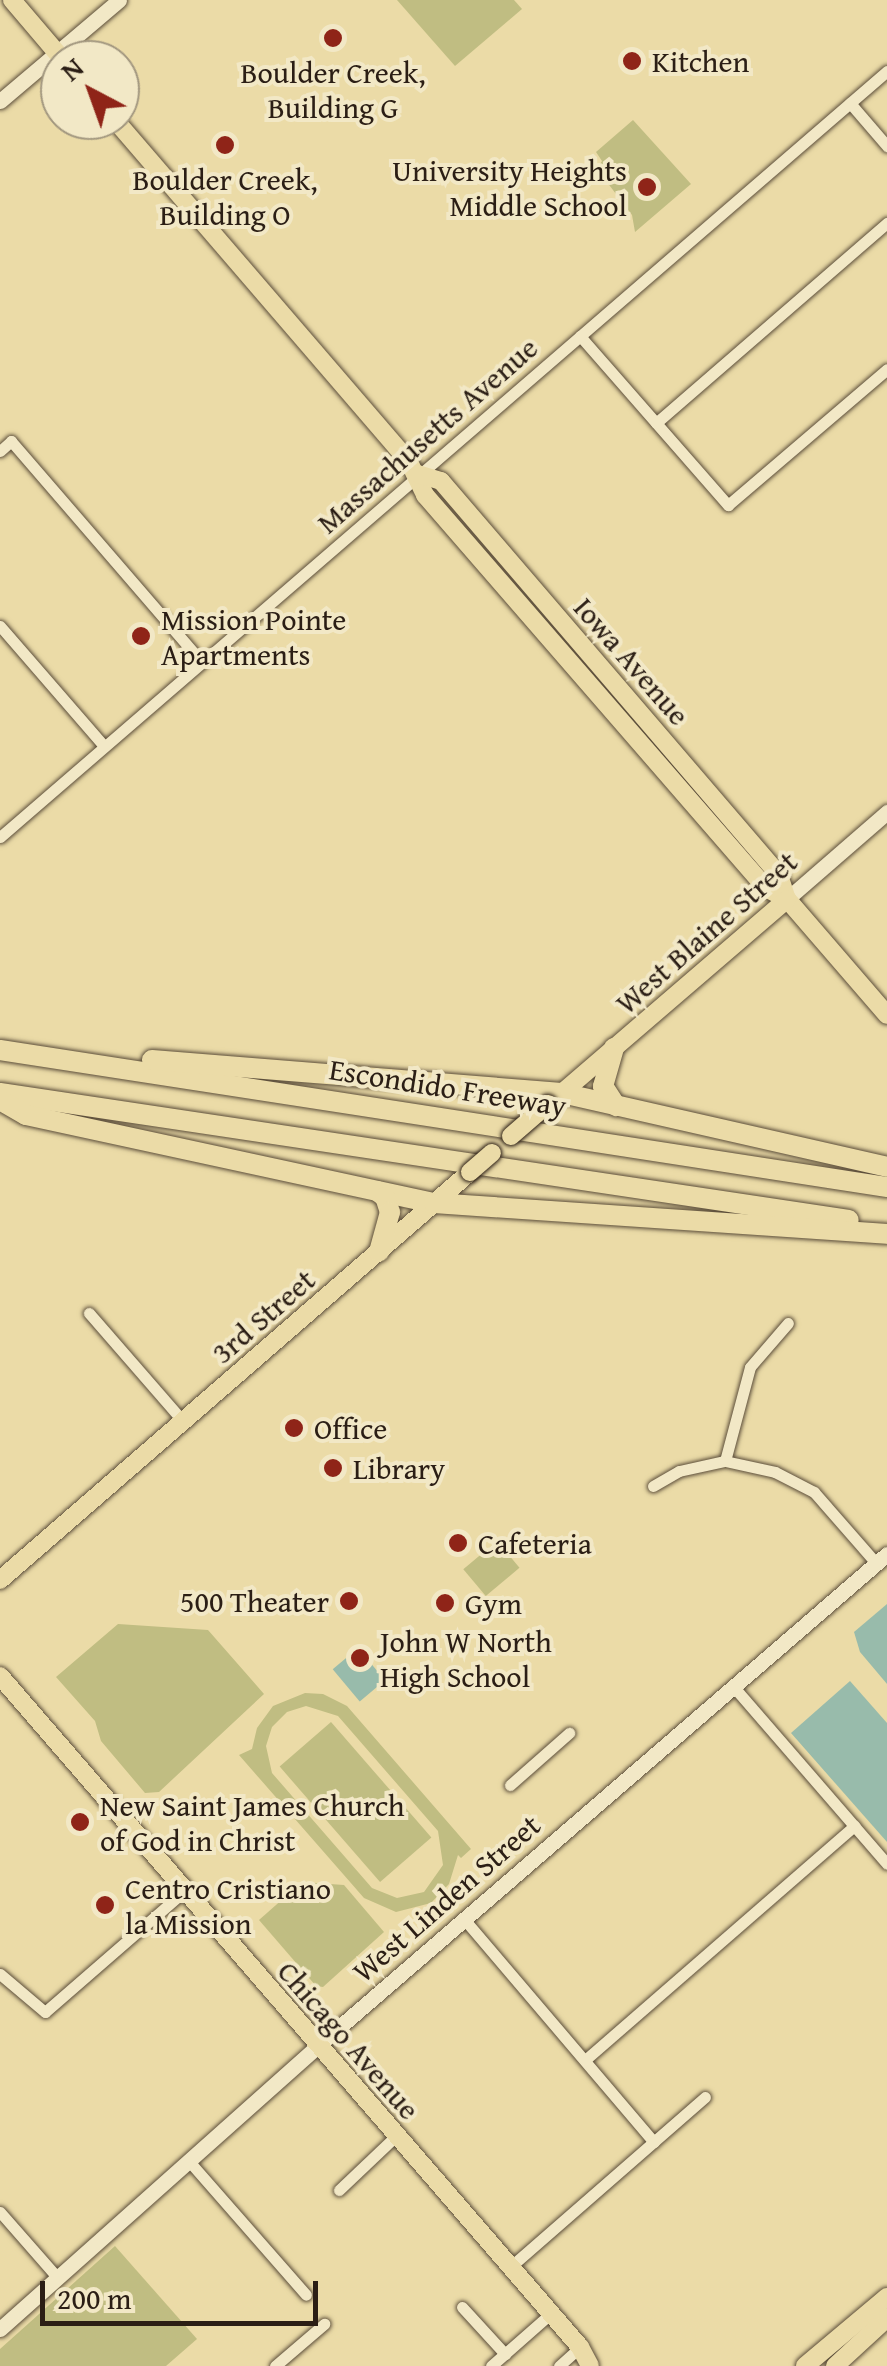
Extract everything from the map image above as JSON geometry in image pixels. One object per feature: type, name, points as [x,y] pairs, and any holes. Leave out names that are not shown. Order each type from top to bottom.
[{"type":"highway","points":[[614,1048],[604,1086],[616,1106]]},
{"type":"highway","points":[[0,1050],[616,1106],[887,1167]]},
{"type":"highway","name":"Escondido Freeway","points":[[0,1050],[887,1187]]},
{"type":"highway","points":[[0,1096],[26,1115],[377,1191],[887,1234]]},
{"type":"highway","points":[[0,1096],[887,1226]]},
{"type":"highway","points":[[377,1191],[385,1197],[390,1212],[379,1252]]},
{"type":"main road","points":[[12,0],[46,40]]},
{"type":"main road","points":[[77,40],[118,0]]},
{"type":"main road","points":[[0,100],[40,71]]},
{"type":"main road","name":"Iowa Avenue","points":[[132,140],[418,474],[426,495],[766,888],[787,899],[887,1015]]},
{"type":"main road","name":"West Blaine Street","points":[[555,1099],[887,812]]},
{"type":"main road","name":"3rd Street","points":[[0,1580],[555,1099]]},
{"type":"main road","name":"West Linden Street","points":[[0,2329],[318,2046],[882,1558]]},
{"type":"main road","name":"Chicago Avenue","points":[[0,1676],[580,2348],[590,2366]]},
{"type":"main road","points":[[864,2339],[860,2332],[863,2326],[887,2300]]},
{"type":"main road","points":[[805,2366],[887,2300]]},
{"type":"main road","points":[[835,2366],[887,2318]]},
{"type":"main road","name":"Chicago Avenue","points":[[580,2348],[606,2366]]},
{"type":"street","name":"Massachusetts Avenue","points":[[3,829],[887,71]]},
{"type":"street","points":[[850,103],[887,146]]},
{"type":"street","points":[[656,423],[887,223]]},
{"type":"street","points":[[580,336],[728,505],[887,369]]},
{"type":"street","points":[[0,451],[11,441],[202,662]]},
{"type":"street","points":[[0,626],[104,746]]},
{"type":"street","points":[[89,1312],[183,1421]]},
{"type":"street","points":[[725,1461],[750,1367],[788,1323]]},
{"type":"street","points":[[653,1486],[679,1471],[725,1461],[775,1472],[806,1486],[882,1558]]},
{"type":"street","points":[[734,1686],[887,1864]]},
{"type":"street","points":[[510,1785],[569,1733]]},
{"type":"street","points":[[585,2060],[854,1826]]},
{"type":"street","points":[[0,1974],[45,2012],[184,1891]]},
{"type":"street","points":[[464,1919],[654,2142]]},
{"type":"street","points":[[509,2268],[706,2097]]},
{"type":"street","points":[[339,2190],[396,2136]]},
{"type":"street","points":[[188,2160],[306,2295]]},
{"type":"street","points":[[0,2212],[57,2277]]},
{"type":"street","points":[[462,2307],[504,2354]]},
{"type":"street","points":[[491,2366],[550,2314]]},
{"type":"street","points":[[276,2366],[324,2324]]},
{"type":"street","points":[[558,2366],[580,2348]]},
{"type":"shaded area","points":[[397,0],[514,0],[522,9],[455,66]]},
{"type":"shaded area","points":[[633,120],[691,184],[635,232],[632,215],[597,169],[602,161],[596,152]]},
{"type":"shaded area","points":[[497,1541],[519,1568],[486,1596],[463,1569]]},
{"type":"shaded area","points":[[887,1604],[887,1684],[860,1652],[854,1632]]},
{"type":"shaded area","points":[[118,1624],[208,1630],[264,1694],[159,1792],[145,1793],[101,1741],[95,1721],[56,1677]]},
{"type":"shaded area","points":[[358,1648],[385,1680],[360,1701],[333,1669]]},
{"type":"shaded area","points":[[850,1681],[887,1723],[887,1842],[791,1733]]},
{"type":"shaded area","points":[[305,1693],[323,1694],[347,1706],[471,1849],[461,1858],[458,1855],[449,1884],[431,1903],[396,1912],[364,1898],[239,1755],[252,1749],[257,1728],[273,1706]],"holes":[[[306,1706],[338,1716],[438,1831],[443,1865],[424,1892],[397,1898],[372,1888],[272,1773],[266,1746],[272,1727],[287,1712]]]},
{"type":"shaded area","points":[[331,1722],[431,1837],[380,1882],[280,1767]]},
{"type":"shaded area","points":[[302,1882],[344,1885],[384,1932],[323,1987],[316,1986],[259,1920]]},
{"type":"shaded area","points":[[115,2246],[197,2339],[166,2366],[0,2366],[0,2349]]},
{"type":"place","name":"Boulder Creek, Building G","points":[[333,38]]},
{"type":"place","name":"Kitchen","points":[[632,61]]},
{"type":"place","name":"Boulder Creek, Building O","points":[[225,145]]},
{"type":"place","name":"University Heights Middle School","points":[[647,187]]},
{"type":"place","name":"Mission Pointe Apartments","points":[[141,636]]},
{"type":"place","name":"Office","points":[[294,1428]]},
{"type":"place","name":"Library","points":[[333,1468]]},
{"type":"place","name":"Cafeteria","points":[[458,1543]]},
{"type":"place","name":"500 Theater","points":[[349,1601]]},
{"type":"place","name":"Gym","points":[[445,1603]]},
{"type":"place","name":"John W North High School","points":[[360,1658]]},
{"type":"place","name":"New Saint James Church of God in Christ","points":[[80,1822]]},
{"type":"place","name":"Centro Cristiano la Mission","points":[[105,1905]]}]
